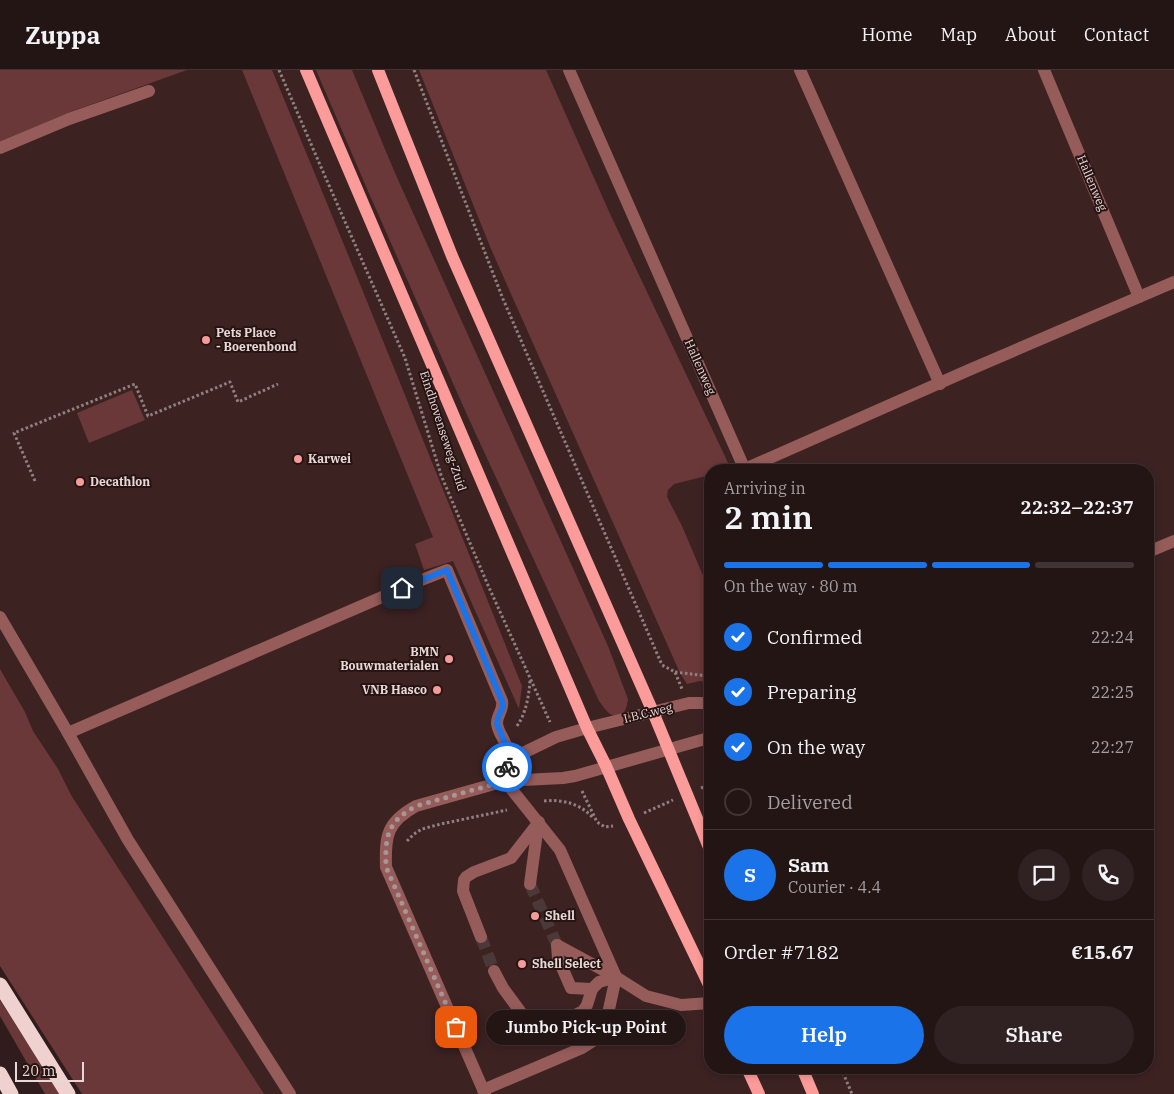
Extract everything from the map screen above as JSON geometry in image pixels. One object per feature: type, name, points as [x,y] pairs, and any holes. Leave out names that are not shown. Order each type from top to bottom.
[{"type":"highway","points":[[0,985],[68,1094]]},
{"type":"highway","points":[[0,1074],[11,1094]]},
{"type":"main road","name":"Eindhovenseweg-Zuid","points":[[306,70],[587,728],[704,975]]},
{"type":"main road","points":[[378,70],[452,256],[653,712],[704,836]]},
{"type":"main road","points":[[750,1074],[759,1094]]},
{"type":"main road","points":[[805,1074],[813,1094]]},
{"type":"street","name":"Hallenweg","points":[[569,70],[742,464]]},
{"type":"street","points":[[800,70],[940,384]]},
{"type":"street","name":"Hallenweg","points":[[1044,70],[1139,297]]},
{"type":"street","points":[[0,148],[69,119],[149,91]]},
{"type":"street","name":"Hallenweg","points":[[759,464],[969,370],[1174,282]]},
{"type":"street","points":[[1154,549],[1174,541]]},
{"type":"street","points":[[68,733],[447,570],[502,701],[503,707],[497,722],[508,750],[505,781],[560,850],[616,977],[606,1023],[593,1041],[582,1048],[519,1074],[484,1092],[386,867],[385,847],[393,823],[402,813],[416,806],[505,781],[575,776],[704,739]]},
{"type":"street","points":[[0,617],[128,840],[290,1094]]},
{"type":"street","name":"I.B.C.weg","points":[[505,781],[523,753],[556,737],[689,703],[704,703]]},
{"type":"street","points":[[530,884],[538,822]]},
{"type":"street","points":[[480,937],[463,891],[464,880],[474,872],[511,858],[538,822]]},
{"type":"street","points":[[592,989],[572,988],[558,958],[557,945],[616,977],[646,996],[681,1005],[704,1003]]},
{"type":"street","points":[[494,971],[508,995],[528,1022],[544,1028],[551,1027],[583,1011],[592,989],[599,982],[616,977]]},
{"type":"path","name":"Eindhovenseweg-Zuid","points":[[280,70],[405,358],[441,475],[556,737]]},
{"type":"path","points":[[414,70],[503,299],[662,665],[675,672],[704,676]]},
{"type":"path","points":[[35,481],[14,433],[135,384],[148,416],[230,382],[238,402],[278,384]]},
{"type":"path","points":[[675,672],[689,703]]},
{"type":"path","points":[[501,733],[513,731],[521,720],[527,700],[530,679]]},
{"type":"path","points":[[575,776],[597,822]]},
{"type":"path","points":[[403,846],[414,834],[422,829],[546,801],[566,802],[582,808],[597,822],[606,826],[612,826],[704,787]]},
{"type":"path","points":[[844,1074],[852,1094]]},
{"type":"shaded area","points":[[0,70],[187,70],[70,112],[0,142]]},
{"type":"shaded area","points":[[131,70],[1174,70],[1174,1094],[163,1094],[0,830],[0,125]]},
{"type":"shaded area","points":[[242,70],[272,70],[367,300],[522,686],[519,709],[453,561],[424,570],[415,544],[433,537]]},
{"type":"shaded area","points":[[316,70],[352,70],[395,173],[608,646],[628,699],[625,710],[621,715],[614,716],[610,714],[599,701],[468,417]]},
{"type":"shaded area","points":[[419,70],[546,70],[611,216],[729,464],[704,464],[704,476],[674,484],[668,490],[667,497],[682,526],[704,578],[704,682],[687,684],[680,673],[491,249]]},
{"type":"shaded area","points":[[132,390],[145,420],[89,443],[77,413]]},
{"type":"shaded area","points":[[0,669],[25,712],[33,731],[58,769],[71,795],[264,1094],[82,1094],[0,966]]},
{"type":"shaded area","points":[[0,1000],[60,1094],[45,1094],[0,1016]]},
{"type":"tunnel","points":[[530,884],[557,945]]},
{"type":"tunnel","points":[[481,937],[494,971]]},
{"type":"way so far","points":[[456,1027],[386,867],[385,847],[393,823],[402,813],[416,806],[505,781],[507,767]]},
{"type":"place","name":"Pets Place - Boerenbond","points":[[206,340]]},
{"type":"place","name":"Karwei","points":[[298,459]]},
{"type":"place","name":"Decathlon","points":[[80,482]]},
{"type":"place","name":"BMN Bouwmaterialen","points":[[449,659]]},
{"type":"place","name":"VNB Hasco","points":[[437,690]]},
{"type":"place","name":"Shell","points":[[535,916]]},
{"type":"place","name":"Shell Select","points":[[522,964]]},
{"type":"place","name":"Jumbo Pick-up Point","points":[[456,1027]]},
{"type":"route","points":[[402,588],[447,570],[503,704],[497,724],[508,750],[507,767]]}]
